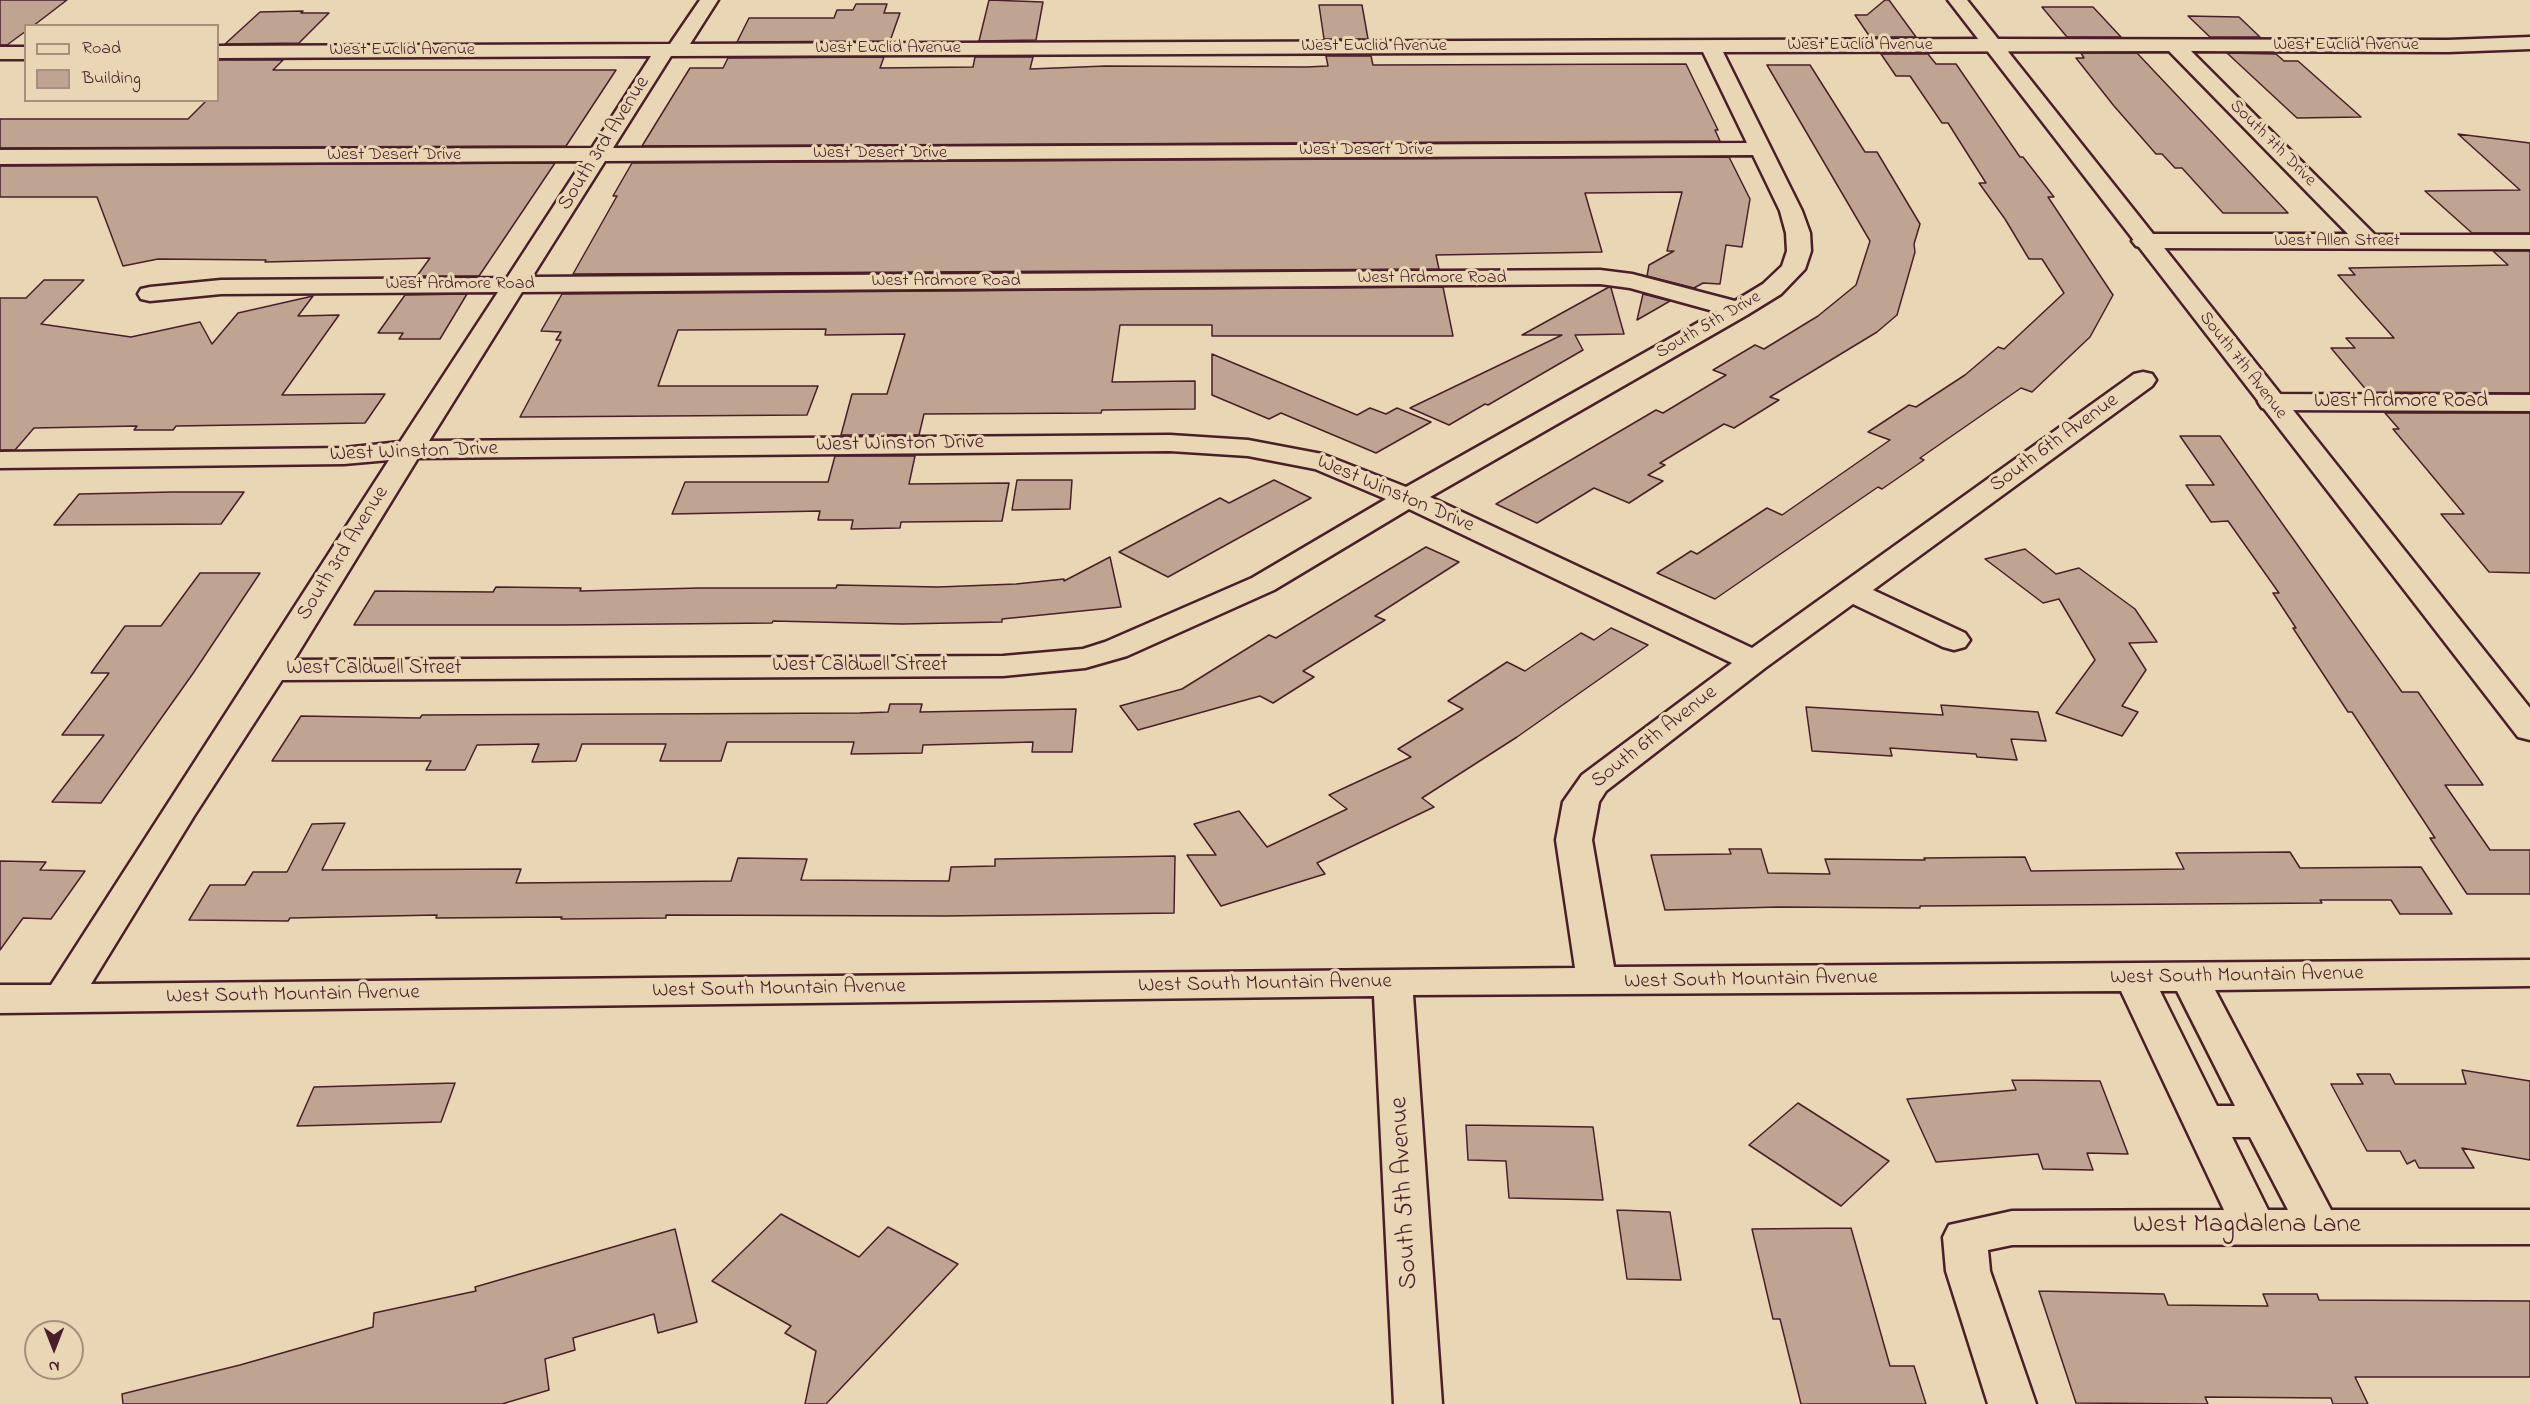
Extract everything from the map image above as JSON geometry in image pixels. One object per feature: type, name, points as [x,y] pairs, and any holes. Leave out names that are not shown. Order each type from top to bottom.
[{"type":"street","name":"South 3rd Avenue","points":[[63,998],[176,816],[272,670],[597,155],[709,0]]},
{"type":"street","name":"South 7th Avenue","points":[[1957,0],[2530,730]]},
{"type":"street","name":"West Euclid Avenue","points":[[219,52],[1992,45],[2448,46],[2530,43]]},
{"type":"street","name":"South 5th Drive","points":[[1408,498],[1738,310],[1772,289],[1793,269],[1799,251],[1798,233],[1791,211],[1710,46]]},
{"type":"street","name":"South 7th Drive","points":[[2175,46],[2369,242]]},
{"type":"street","points":[[0,53],[24,53]]},
{"type":"street","name":"West Desert Drive","points":[[0,157],[1760,149]]},
{"type":"street","name":"West Allen Street","points":[[2144,241],[2530,242]]},
{"type":"street","name":"West Ardmore Road","points":[[150,294],[221,287],[1600,278],[1632,281],[1738,310]]},
{"type":"street","name":"South 6th Avenue","points":[[1598,982],[1574,840],[1581,802],[1594,783],[1754,661],[2143,380]]},
{"type":"street","name":"West Ardmore Road","points":[[2271,402],[2530,403]]},
{"type":"street","name":"West Winston Drive","points":[[0,460],[344,456],[409,450],[1208,444],[1282,453],[1322,462],[1408,498],[1754,661]]},
{"type":"street","name":"West Caldwell Street","points":[[272,670],[1003,666],[1085,658],[1116,649],[1263,584],[1408,498]]},
{"type":"street","points":[[1851,591],[1954,640]]},
{"type":"street","name":"West South Mountain Avenue","points":[[0,999],[1393,982],[2134,978],[2530,973]]},
{"type":"street","points":[[2189,977],[2318,1227]]},
{"type":"street","points":[[2134,978],[2254,1227]]},
{"type":"street","name":"South 5th Avenue","points":[[1393,982],[1418,1404]]},
{"type":"street","points":[[2203,1122],[2264,1120]]},
{"type":"street","name":"West Magdalena Lane","points":[[2012,1404],[1968,1270],[1965,1238],[2012,1228],[2530,1227]]},
{"type":"building","points":[[0,0],[67,0],[36,24],[24,24],[24,32],[7,45],[0,45]]},
{"type":"building","points":[[989,0],[1043,2],[1036,40],[979,41]]},
{"type":"building","points":[[1885,0],[1889,0],[1916,37],[1870,37],[1855,15],[1867,15]]},
{"type":"building","points":[[856,4],[887,4],[884,13],[900,13],[890,41],[737,42],[749,18],[834,18],[837,10],[853,10]]},
{"type":"building","points":[[1319,5],[1362,5],[1368,39],[1324,39]]},
{"type":"building","points":[[2042,7],[2093,7],[2121,37],[2067,37]]},
{"type":"building","points":[[303,11],[301,13],[329,13],[299,43],[225,44],[260,12]]},
{"type":"building","points":[[2188,16],[2239,17],[2260,37],[2210,37]]},
{"type":"building","points":[[2081,53],[2137,53],[2288,213],[2223,213],[2182,168],[2175,168],[2162,154],[2156,154],[2076,58],[2084,58]]},
{"type":"building","points":[[2227,53],[2276,54],[2284,61],[2298,61],[2361,117],[2297,118]]},
{"type":"building","points":[[1881,54],[1928,54],[1936,64],[1956,64],[2020,157],[2023,157],[2054,197],[2048,197],[2113,295],[2090,337],[2032,392],[2021,388],[1920,458],[1924,460],[1882,489],[1878,487],[1715,599],[1657,573],[1691,551],[1697,554],[1767,508],[1782,515],[1890,440],[1868,432],[1909,405],[1916,407],[1965,375],[1998,347],[2004,349],[2064,293],[2042,259],[2029,259],[2005,219],[1979,183],[1986,183],[1948,123],[1942,123],[1910,76],[1896,76]]},
{"type":"building","points":[[1326,56],[1371,56],[1373,65],[1686,64],[1718,130],[1715,130],[1720,141],[642,146],[690,68],[723,68],[728,58],[884,57],[880,68],[973,67],[975,57],[1033,57],[1030,69],[1106,66],[1328,66]]},
{"type":"building","points":[[219,60],[283,60],[273,70],[616,70],[566,146],[0,148],[0,119],[188,119],[205,102],[219,102]]},
{"type":"building","points":[[1767,65],[1810,65],[1865,152],[1877,152],[1920,224],[1914,244],[1915,252],[1897,315],[1877,332],[1770,397],[1779,400],[1734,428],[1724,424],[1660,463],[1665,465],[1648,475],[1663,481],[1629,503],[1594,488],[1537,523],[1496,504],[1656,410],[1663,413],[1726,375],[1713,370],[1755,345],[1764,349],[1818,316],[1856,285],[1870,241]]},
{"type":"building","points":[[2458,134],[2530,143],[2530,233],[2472,233],[2425,191],[2520,190]]},
{"type":"building","points":[[1729,157],[1750,199],[1742,247],[1726,245],[1720,284],[1703,283],[1694,288],[1647,276],[1649,265],[1674,251],[1667,251],[1682,192],[1585,193],[1602,252],[1436,255],[1439,269],[573,274],[617,196],[613,196],[632,163]]},
{"type":"building","points":[[555,163],[479,276],[417,276],[430,258],[265,262],[266,260],[158,259],[123,266],[97,197],[0,197],[0,166]]},
{"type":"building","points":[[2493,251],[2530,251],[2530,393],[2368,392],[2331,348],[2355,348],[2346,338],[2394,338],[2338,275],[2355,275],[2349,268],[2508,265]]},
{"type":"building","points":[[44,280],[84,280],[41,324],[131,337],[200,322],[212,344],[238,313],[313,296],[298,316],[339,315],[282,395],[385,394],[365,423],[176,426],[173,430],[134,430],[137,426],[34,428],[15,450],[0,450],[0,298],[26,298]]},
{"type":"building","points":[[1443,287],[1453,336],[1212,336],[1212,325],[1120,325],[1112,382],[1195,381],[1195,409],[1102,410],[1101,413],[924,414],[919,435],[841,435],[852,394],[887,394],[905,334],[825,335],[826,329],[678,330],[658,386],[818,386],[807,415],[520,417],[561,340],[556,340],[561,332],[541,331],[562,294]]},
{"type":"building","points":[[1609,287],[1624,334],[1575,335],[1583,350],[1449,425],[1410,408],[1562,335],[1522,335]]},
{"type":"building","points":[[467,294],[440,339],[399,339],[403,333],[378,333],[405,295]]},
{"type":"building","points":[[1643,294],[1670,301],[1637,320]]},
{"type":"building","points":[[1212,354],[1357,415],[1370,408],[1386,414],[1397,408],[1431,422],[1376,453],[1281,413],[1269,419],[1212,395]]},
{"type":"building","points":[[2385,413],[2530,413],[2530,573],[2489,572],[2441,514],[2464,514],[2393,429],[2399,429]]},
{"type":"building","points":[[2180,436],[2220,436],[2402,692],[2418,692],[2483,785],[2445,785],[2490,850],[2530,850],[2530,894],[2467,894],[2430,838],[2435,838],[2352,712],[2348,712],[2293,628],[2296,628],[2273,593],[2279,593],[2228,521],[2211,522],[2186,485],[2214,485]]},
{"type":"building","points":[[835,456],[915,456],[909,484],[1009,483],[1002,521],[901,522],[900,528],[851,529],[853,520],[818,520],[820,511],[672,514],[685,482],[828,482]]},
{"type":"building","points":[[1017,480],[1072,480],[1070,509],[1012,510]]},
{"type":"building","points":[[1274,480],[1311,498],[1168,577],[1119,552],[1220,498],[1229,503]]},
{"type":"building","points":[[244,492],[221,524],[54,525],[79,494]]},
{"type":"building","points":[[1426,547],[1459,562],[1375,616],[1385,620],[1303,671],[1314,677],[1273,703],[1260,696],[1138,730],[1120,706],[1182,689],[1269,635],[1276,638]]},
{"type":"building","points":[[2025,549],[2056,574],[2079,568],[2135,609],[2157,642],[2129,643],[2146,670],[2122,706],[2138,712],[2122,736],[2056,713],[2095,660],[2059,599],[2043,603],[1985,559]]},
{"type":"building","points":[[1110,557],[1121,607],[1002,619],[1002,622],[902,624],[773,621],[772,623],[563,625],[354,625],[375,591],[493,592],[496,587],[581,588],[580,591],[836,588],[837,585],[938,587],[1016,584],[1064,579],[1064,581]]},
{"type":"building","points":[[200,573],[260,573],[194,672],[101,803],[52,802],[104,735],[62,735],[109,673],[91,673],[125,626],[161,626]]},
{"type":"building","points":[[1611,628],[1648,645],[1517,737],[1422,798],[1434,807],[1317,863],[1325,874],[1221,906],[1187,855],[1216,855],[1194,824],[1239,811],[1267,847],[1347,809],[1329,795],[1411,757],[1398,749],[1463,709],[1448,701],[1507,662],[1525,671],[1581,633],[1594,640]]},
{"type":"building","points":[[890,704],[922,704],[920,712],[1076,709],[1072,752],[1032,752],[1033,742],[923,745],[922,753],[851,754],[854,742],[727,742],[721,761],[660,761],[666,744],[582,744],[576,761],[532,762],[539,744],[477,745],[465,770],[426,770],[431,761],[272,761],[301,716],[420,718],[422,715],[860,713],[888,712]]},
{"type":"building","points":[[1941,705],[2038,712],[2046,741],[2011,739],[2017,760],[1977,757],[1976,754],[1890,748],[1892,756],[1812,751],[1806,707],[1943,715]]},
{"type":"building","points":[[345,823],[322,870],[521,869],[516,883],[731,881],[738,858],[807,859],[801,880],[949,881],[951,867],[995,866],[995,859],[1175,856],[1174,913],[944,916],[666,915],[666,918],[561,919],[562,917],[436,918],[437,915],[290,918],[288,921],[189,920],[210,885],[245,885],[253,872],[287,872],[312,824]]},
{"type":"building","points":[[1729,849],[1761,849],[1768,873],[1830,874],[1825,859],[1925,860],[1924,858],[2025,857],[2031,871],[2184,869],[2176,853],[2290,852],[2300,868],[2421,867],[2452,914],[2400,914],[2391,900],[2320,900],[2322,903],[1665,910],[1651,855],[1731,854]]},
{"type":"building","points":[[0,861],[46,862],[40,870],[85,871],[51,919],[23,918],[0,950]]},
{"type":"building","points":[[2462,1070],[2530,1081],[2530,1160],[2462,1148],[2474,1168],[2419,1168],[2415,1160],[2407,1164],[2400,1151],[2367,1151],[2331,1084],[2363,1084],[2357,1074],[2390,1074],[2395,1084],[2466,1084]]},
{"type":"building","points":[[2012,1080],[2100,1081],[2128,1154],[2087,1153],[2093,1170],[2043,1169],[2038,1154],[1936,1162],[1907,1099],[2016,1090]]},
{"type":"building","points":[[455,1083],[441,1122],[297,1126],[314,1087]]},
{"type":"building","points":[[1798,1103],[1889,1161],[1841,1206],[1749,1145]]},
{"type":"building","points":[[1466,1125],[1593,1127],[1603,1200],[1509,1198],[1506,1161],[1468,1160]]},
{"type":"building","points":[[1617,1210],[1670,1212],[1681,1280],[1627,1279]]},
{"type":"building","points":[[781,1214],[859,1257],[888,1227],[958,1264],[826,1404],[805,1404],[816,1351],[785,1333],[791,1326],[712,1281]]},
{"type":"building","points":[[1851,1228],[1890,1366],[1914,1366],[1926,1404],[1801,1404],[1780,1319],[1773,1319],[1752,1229]]},
{"type":"building","points":[[675,1229],[697,1322],[658,1333],[654,1314],[573,1338],[575,1350],[545,1359],[549,1390],[502,1404],[123,1404],[122,1394],[240,1365],[373,1327],[374,1313],[476,1291],[475,1287]]},
{"type":"building","points":[[2039,1291],[2164,1294],[2168,1305],[2268,1306],[2263,1294],[2317,1294],[2319,1300],[2530,1301],[2530,1377],[2355,1377],[2368,1404],[2333,1404],[2331,1398],[2205,1397],[2208,1404],[2076,1403]]}]
